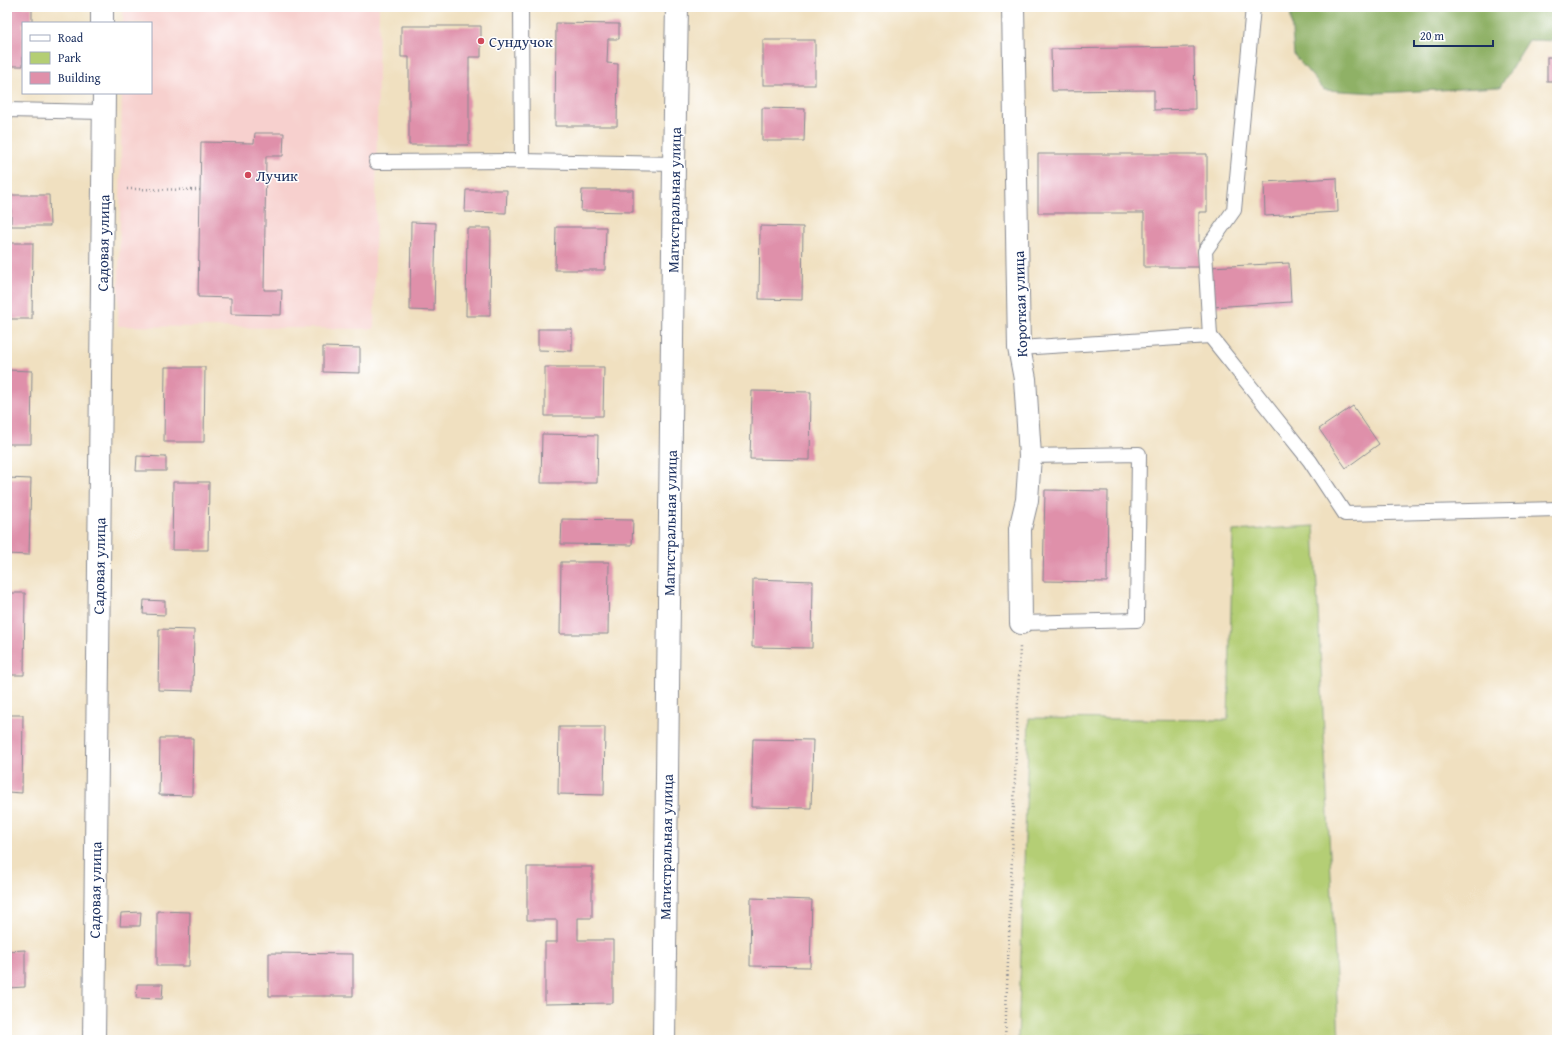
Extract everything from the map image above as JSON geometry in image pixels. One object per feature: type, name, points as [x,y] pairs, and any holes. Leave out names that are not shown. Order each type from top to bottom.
[{"type":"street","points":[[102,7],[102,22]]},
{"type":"street","name":"Магистральная улица","points":[[664,1040],[677,7]]},
{"type":"street","name":"Короткая улица","points":[[1013,7],[1019,348],[1025,379],[1030,456],[1027,500],[1020,529],[1021,623]]},
{"type":"street","name":"Садовая улица","points":[[94,1040],[104,102]]},
{"type":"lane","points":[[521,7],[522,161]]},
{"type":"lane","points":[[1253,7],[1234,210],[1205,251],[1210,336],[1310,462],[1345,514],[1557,510]]},
{"type":"lane","points":[[7,110],[104,102]]},
{"type":"lane","points":[[376,162],[522,161],[674,164]]},
{"type":"lane","points":[[1019,348],[1210,336]]},
{"type":"lane","points":[[1021,623],[1137,620],[1140,454],[1030,456]]},
{"type":"path","points":[[103,190],[200,190]]},
{"type":"path","points":[[1005,1040],[1021,623]]},
{"type":"shaded area","name":"Лучик","points":[[123,7],[379,7],[374,329],[118,326],[122,94],[152,94],[152,22],[123,22]]},
{"type":"green space","points":[[1290,7],[1557,7],[1557,41],[1529,40],[1500,87],[1377,93],[1324,90],[1294,55]]},
{"type":"green space","points":[[1314,526],[1339,1040],[1018,1040],[1029,718],[1228,720],[1233,531]]},
{"type":"building","points":[[7,7],[32,7],[32,22],[22,22],[22,66],[7,66]]},
{"type":"building","points":[[556,23],[619,24],[619,39],[608,39],[607,63],[618,64],[617,126],[555,126]]},
{"type":"building","points":[[401,26],[481,26],[481,57],[469,57],[469,145],[409,145],[409,57],[401,57]]},
{"type":"building","points":[[763,40],[815,40],[815,85],[763,85]]},
{"type":"building","points":[[1194,47],[1195,109],[1154,110],[1154,90],[1052,91],[1051,49]]},
{"type":"building","points":[[1547,57],[1557,57],[1557,81],[1547,81]]},
{"type":"building","points":[[762,108],[805,109],[804,141],[762,141]]},
{"type":"building","points":[[255,133],[284,133],[283,156],[266,156],[264,290],[282,290],[281,315],[231,314],[231,298],[198,297],[201,142],[254,143]]},
{"type":"building","points":[[1038,154],[1207,154],[1207,212],[1199,212],[1199,267],[1144,267],[1144,213],[1038,213]]},
{"type":"building","points":[[1337,178],[1338,212],[1265,216],[1264,182]]},
{"type":"building","points":[[466,190],[507,190],[506,213],[465,212]]},
{"type":"building","points":[[582,190],[633,190],[633,212],[581,211]]},
{"type":"building","points":[[11,195],[49,195],[50,226],[11,226]]},
{"type":"building","points":[[411,222],[436,223],[434,311],[410,310]]},
{"type":"building","points":[[760,226],[803,227],[802,300],[759,299]]},
{"type":"building","points":[[556,227],[606,227],[605,270],[555,270]]},
{"type":"building","points":[[467,228],[491,228],[490,316],[466,316]]},
{"type":"building","points":[[7,243],[33,243],[32,319],[7,319]]},
{"type":"building","points":[[1289,263],[1291,302],[1212,307],[1210,267]]},
{"type":"building","points":[[538,329],[572,329],[572,351],[538,350]]},
{"type":"building","points":[[323,347],[360,348],[360,373],[323,372]]},
{"type":"building","points":[[165,367],[205,367],[204,442],[164,442]]},
{"type":"building","points":[[545,367],[604,367],[603,416],[545,416]]},
{"type":"building","points":[[7,370],[32,371],[31,444],[7,444]]},
{"type":"building","points":[[752,391],[811,392],[810,460],[750,459]]},
{"type":"building","points":[[1353,406],[1379,444],[1346,468],[1319,429]]},
{"type":"building","points":[[542,434],[598,435],[597,483],[541,483]]},
{"type":"building","points":[[137,456],[166,457],[166,471],[136,471]]},
{"type":"building","points":[[7,478],[31,479],[29,555],[7,554]]},
{"type":"building","points":[[173,482],[209,482],[208,550],[172,550]]},
{"type":"building","points":[[1045,490],[1108,491],[1107,582],[1043,581]]},
{"type":"building","points":[[562,519],[633,520],[632,545],[561,544]]},
{"type":"building","points":[[561,562],[609,562],[608,634],[560,634]]},
{"type":"building","points":[[753,579],[813,581],[812,648],[752,647]]},
{"type":"building","points":[[7,593],[25,593],[24,675],[7,675]]},
{"type":"building","points":[[144,600],[165,601],[165,615],[143,614]]},
{"type":"building","points":[[159,629],[194,630],[193,691],[158,690]]},
{"type":"building","points":[[7,715],[23,715],[22,793],[7,792]]},
{"type":"building","points":[[559,727],[605,727],[604,795],[558,794]]},
{"type":"building","points":[[160,738],[193,738],[192,796],[159,795]]},
{"type":"building","points":[[753,739],[813,740],[811,808],[751,807]]},
{"type":"building","points":[[527,867],[592,867],[592,918],[578,918],[578,940],[613,940],[613,1003],[545,1004],[545,942],[557,942],[557,920],[527,920]]},
{"type":"building","points":[[751,898],[812,900],[810,967],[750,966]]},
{"type":"building","points":[[157,911],[190,912],[189,966],[157,966]]},
{"type":"building","points":[[141,912],[140,926],[120,926],[121,913]]},
{"type":"building","points":[[25,950],[25,987],[7,988],[7,951]]},
{"type":"building","points":[[269,953],[353,954],[353,996],[269,996]]},
{"type":"building","points":[[137,984],[163,984],[162,999],[136,998]]},
{"type":"place","name":"Сундучок","points":[[481,41]]},
{"type":"place","name":"Лучик","points":[[248,175]]}]
